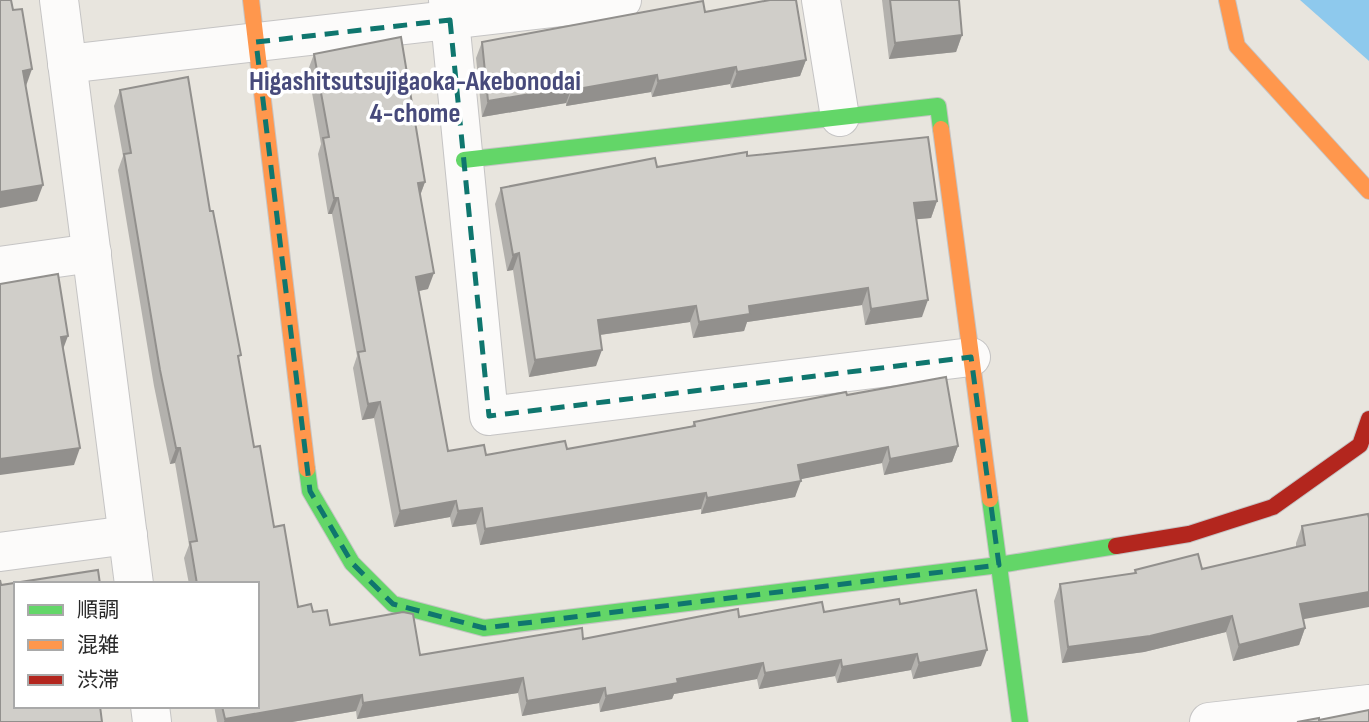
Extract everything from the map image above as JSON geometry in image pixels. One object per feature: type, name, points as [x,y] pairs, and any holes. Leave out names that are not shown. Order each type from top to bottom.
[{"type":"street","points":[[59,0],[134,582]]},
{"type":"street","points":[[251,0],[310,491],[352,564],[393,604],[484,628],[999,565],[1189,534],[1273,507],[1360,445],[1369,419]]},
{"type":"street","points":[[67,64],[256,42],[449,10],[622,0]]},
{"type":"street","points":[[821,0],[840,117]]},
{"type":"street","points":[[1227,0],[1237,46],[1369,191]]},
{"type":"street","points":[[449,10],[489,416],[971,357]]},
{"type":"street","points":[[464,160],[938,106],[1020,722]]},
{"type":"street","points":[[0,266],[92,253]]},
{"type":"street","points":[[0,552],[128,535]]},
{"type":"street","points":[[1209,722],[1369,704]]},
{"type":"highlighted area","points":[[450,20],[489,416],[971,357],[999,565],[484,628],[393,604],[352,563],[310,491],[256,42]]},
{"type":"water","points":[[1300,0],[1369,0],[1369,61]]},
{"type":"building","points":[[0,0],[11,0],[13,10],[22,9],[32,69],[23,71],[43,185],[0,192]]},
{"type":"building","points":[[770,0],[796,0],[806,60],[737,72],[736,67],[658,81],[657,75],[488,101],[482,42],[703,1],[705,12]]},
{"type":"building","points":[[890,0],[959,0],[962,35],[895,43]]},
{"type":"building","points":[[401,37],[425,182],[418,183],[434,273],[416,277],[448,451],[484,445],[486,455],[565,441],[567,449],[695,426],[694,422],[846,392],[847,395],[946,377],[958,446],[890,459],[888,447],[798,465],[801,481],[707,498],[706,493],[485,529],[482,508],[458,511],[456,501],[400,511],[380,402],[368,404],[358,352],[365,351],[338,198],[334,198],[323,138],[329,137],[314,54]]},
{"type":"building","points":[[188,77],[210,211],[213,211],[241,355],[238,356],[254,447],[260,446],[274,527],[284,525],[298,607],[311,604],[313,612],[327,610],[330,625],[403,612],[413,614],[420,655],[582,628],[583,639],[738,609],[739,617],[822,602],[824,612],[899,599],[900,604],[976,590],[987,650],[919,663],[917,654],[842,667],[841,660],[765,673],[763,663],[606,696],[605,688],[527,701],[523,678],[363,703],[362,695],[225,719],[222,708],[259,708],[259,582],[197,582],[190,542],[197,541],[180,448],[176,448],[160,370],[124,154],[131,153],[120,90]]},
{"type":"building","points":[[928,137],[937,201],[914,203],[928,300],[871,309],[868,288],[749,306],[750,314],[699,322],[696,306],[598,320],[602,350],[535,360],[519,253],[513,255],[501,188],[655,158],[657,167],[747,152],[747,156]]},
{"type":"building","points":[[58,274],[68,336],[61,337],[80,448],[0,459],[0,284]]},
{"type":"building","points":[[1368,514],[1369,592],[1300,604],[1305,628],[1239,645],[1232,616],[1150,636],[1068,647],[1060,584],[1136,573],[1135,570],[1198,554],[1202,569],[1305,545],[1302,526]]},
{"type":"building","points":[[98,570],[100,582],[20,582]]},
{"type":"building","points":[[0,580],[1,585],[14,583],[14,708],[100,708],[102,722],[0,722]]},
{"type":"building","points":[[1369,710],[1369,722],[1297,722],[1319,720]]},
{"type":"traffic: fast","points":[[464,160],[938,106],[941,129]]},
{"type":"traffic: fast","points":[[307,469],[310,491],[352,563],[393,604],[484,628],[999,565],[1116,546]]},
{"type":"traffic: fast","points":[[990,499],[1020,722]]},
{"type":"traffic: slow","points":[[251,0],[307,469]]},
{"type":"traffic: slow","points":[[1227,0],[1237,46],[1369,191]]},
{"type":"traffic: slow","points":[[941,129],[990,499]]},
{"type":"traffic: jam","points":[[1116,546],[1189,534],[1273,507],[1360,445],[1369,419]]},
{"type":"district","name":"Higashitsutsujigaoka-Akebonodai 4-chome","points":[[415,96]]}]
